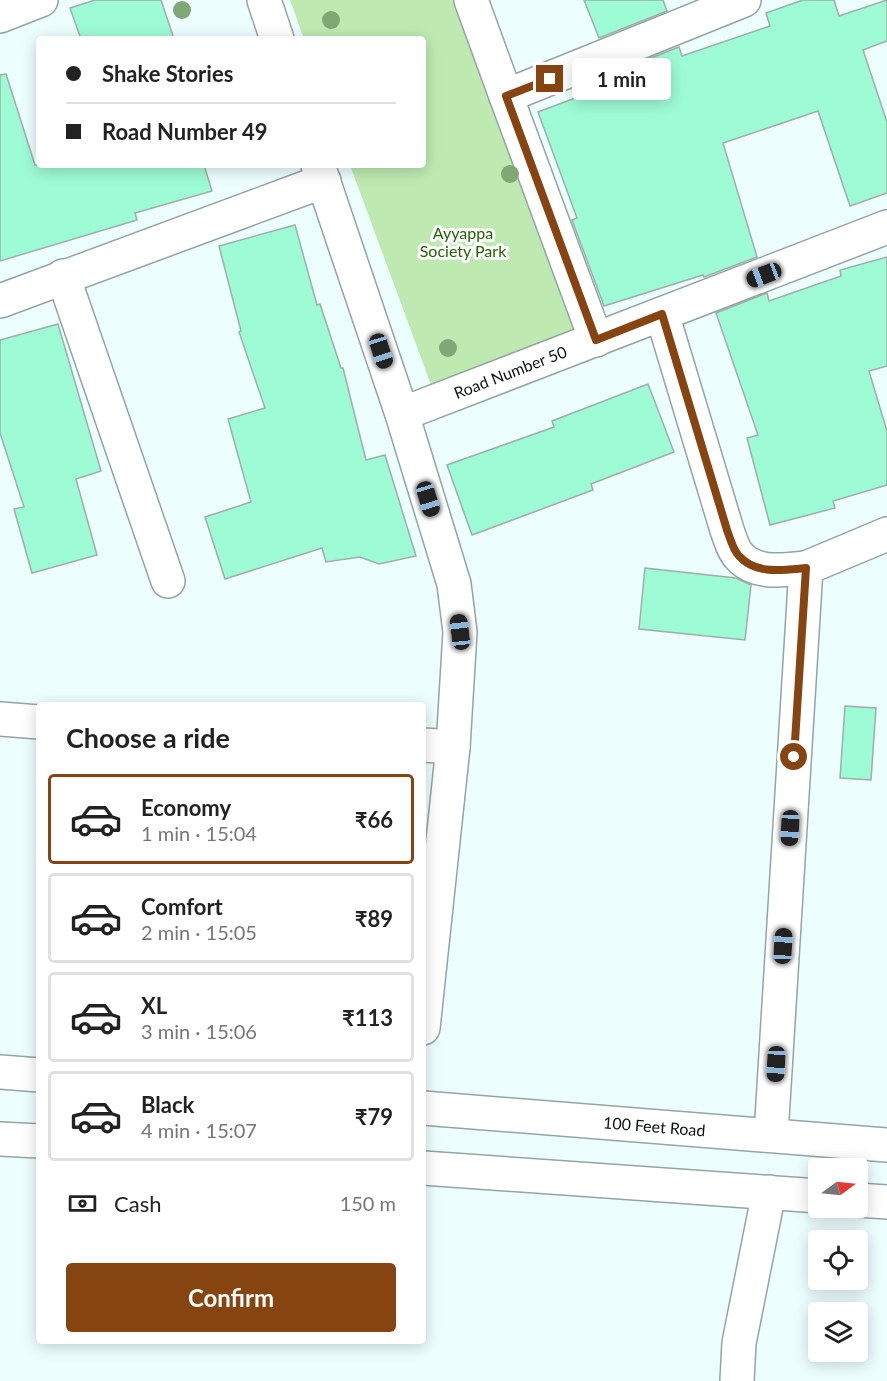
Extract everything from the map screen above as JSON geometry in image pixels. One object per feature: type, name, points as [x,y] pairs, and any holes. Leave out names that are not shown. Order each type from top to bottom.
[{"type":"street","points":[[0,16],[41,0]]},
{"type":"street","points":[[264,0],[276,36]]},
{"type":"street","points":[[471,0],[596,340]]},
{"type":"street","points":[[506,96],[744,0]]},
{"type":"street","points":[[0,301],[321,173],[402,414],[454,584],[460,632],[438,746],[426,972]]},
{"type":"street","name":"Road Number 50","points":[[402,414],[887,227]]},
{"type":"street","points":[[63,276],[168,581]]},
{"type":"street","points":[[662,314],[727,530],[739,556],[769,571],[806,568],[887,534]]},
{"type":"street","points":[[771,1135],[806,568]]},
{"type":"street","points":[[0,719],[36,722]]},
{"type":"street","points":[[0,1072],[36,1075]]},
{"type":"street","name":"100 Feet Road","points":[[426,1108],[887,1145]]},
{"type":"street","points":[[0,1138],[36,1141]]},
{"type":"street","points":[[426,1167],[808,1195]]},
{"type":"street","points":[[737,1381],[739,1343],[770,1192]]},
{"type":"street","points":[[868,1201],[887,1202]]},
{"type":"green space","name":"Ayyappa Society Park","points":[[290,0],[459,0],[580,330],[431,385],[351,168],[426,168],[426,36],[303,36]]},
{"type":"building","points":[[95,0],[161,0],[173,36],[80,36],[70,8]]},
{"type":"building","points":[[584,0],[663,0],[667,11],[599,38]]},
{"type":"building","points":[[803,0],[834,0],[839,16],[887,0],[887,41],[863,50],[887,122],[887,193],[850,206],[818,111],[723,143],[757,257],[704,277],[703,275],[604,306],[572,220],[577,218],[538,112],[615,83],[612,73],[679,47],[682,56],[770,26],[766,13]]},
{"type":"building","points":[[6,74],[36,168],[205,168],[212,191],[135,213],[137,220],[0,261],[0,75]]},
{"type":"building","points":[[295,225],[317,305],[320,304],[341,368],[343,368],[366,460],[385,455],[416,556],[379,564],[360,557],[326,562],[322,548],[225,579],[205,517],[251,502],[228,419],[265,408],[239,332],[241,331],[219,246]]},
{"type":"building","points":[[887,257],[887,366],[869,371],[887,431],[887,485],[833,501],[835,508],[770,525],[747,438],[758,435],[716,313],[767,293],[769,301],[841,276],[840,270]]},
{"type":"building","points":[[58,324],[101,471],[76,479],[97,555],[32,573],[14,509],[24,507],[0,433],[0,340]]},
{"type":"building","points":[[648,384],[674,452],[591,484],[593,490],[472,535],[447,465],[554,427],[552,421]]},
{"type":"building","points":[[645,568],[736,578],[751,585],[745,640],[639,629]]},
{"type":"building","points":[[845,706],[876,708],[871,780],[840,778]]},
{"type":"route","points":[[550,79],[506,96],[596,340],[662,314],[727,530],[739,556],[769,571],[806,568],[794,757]]}]
